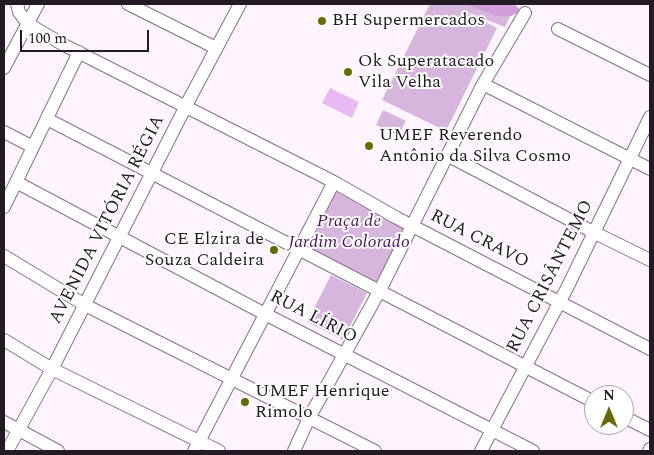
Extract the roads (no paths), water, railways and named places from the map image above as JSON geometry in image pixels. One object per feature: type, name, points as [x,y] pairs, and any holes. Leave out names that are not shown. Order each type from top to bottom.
[{"type":"street","points":[[17,4],[19,12],[28,24]]},
{"type":"street","points":[[4,68],[38,4]]},
{"type":"street","points":[[128,4],[216,48]]},
{"type":"street","name":"AVENIDA VITÓRIA RÉGIA","points":[[7,451],[52,368],[185,107],[240,4]]},
{"type":"street","points":[[294,451],[309,418],[380,290],[484,84],[525,13]]},
{"type":"street","name":"RUA CRAVO","points":[[28,24],[185,107],[334,182],[411,226],[650,348]]},
{"type":"street","points":[[558,29],[650,75]]},
{"type":"street","points":[[4,207],[79,52]]},
{"type":"street","points":[[484,84],[650,169]]},
{"type":"street","name":"RUA CRISÂNTEMO","points":[[481,451],[650,117]]},
{"type":"street","points":[[47,119],[584,397]]},
{"type":"street","points":[[4,132],[33,147]]},
{"type":"street","points":[[447,155],[650,260]]},
{"type":"street","name":"RUA LÍRIO","points":[[16,182],[265,314],[533,451]]},
{"type":"street","points":[[196,446],[334,182]]},
{"type":"street","points":[[4,256],[84,305],[374,451]]},
{"type":"street","points":[[4,340],[196,446],[219,451]]},
{"type":"street","points":[[4,422],[58,451]]},
{"type":"street","points":[[634,422],[650,430]]},
{"type":"place","name":"BH Supermercados","points":[[322,21]]},
{"type":"place","name":"Ok Superatacado Vila Velha","points":[[348,72]]},
{"type":"place","name":"UMEF Reverendo Antônio da Silva Cosmo","points":[[369,146]]},
{"type":"place","name":"CE Elzira de Souza Caldeira","points":[[274,250]]},
{"type":"place","name":"UMEF Henrique Rimolo","points":[[245,402]]},
{"type":"park label","name":"Praça de Jardim Colorado","points":[[349,232]]}]
